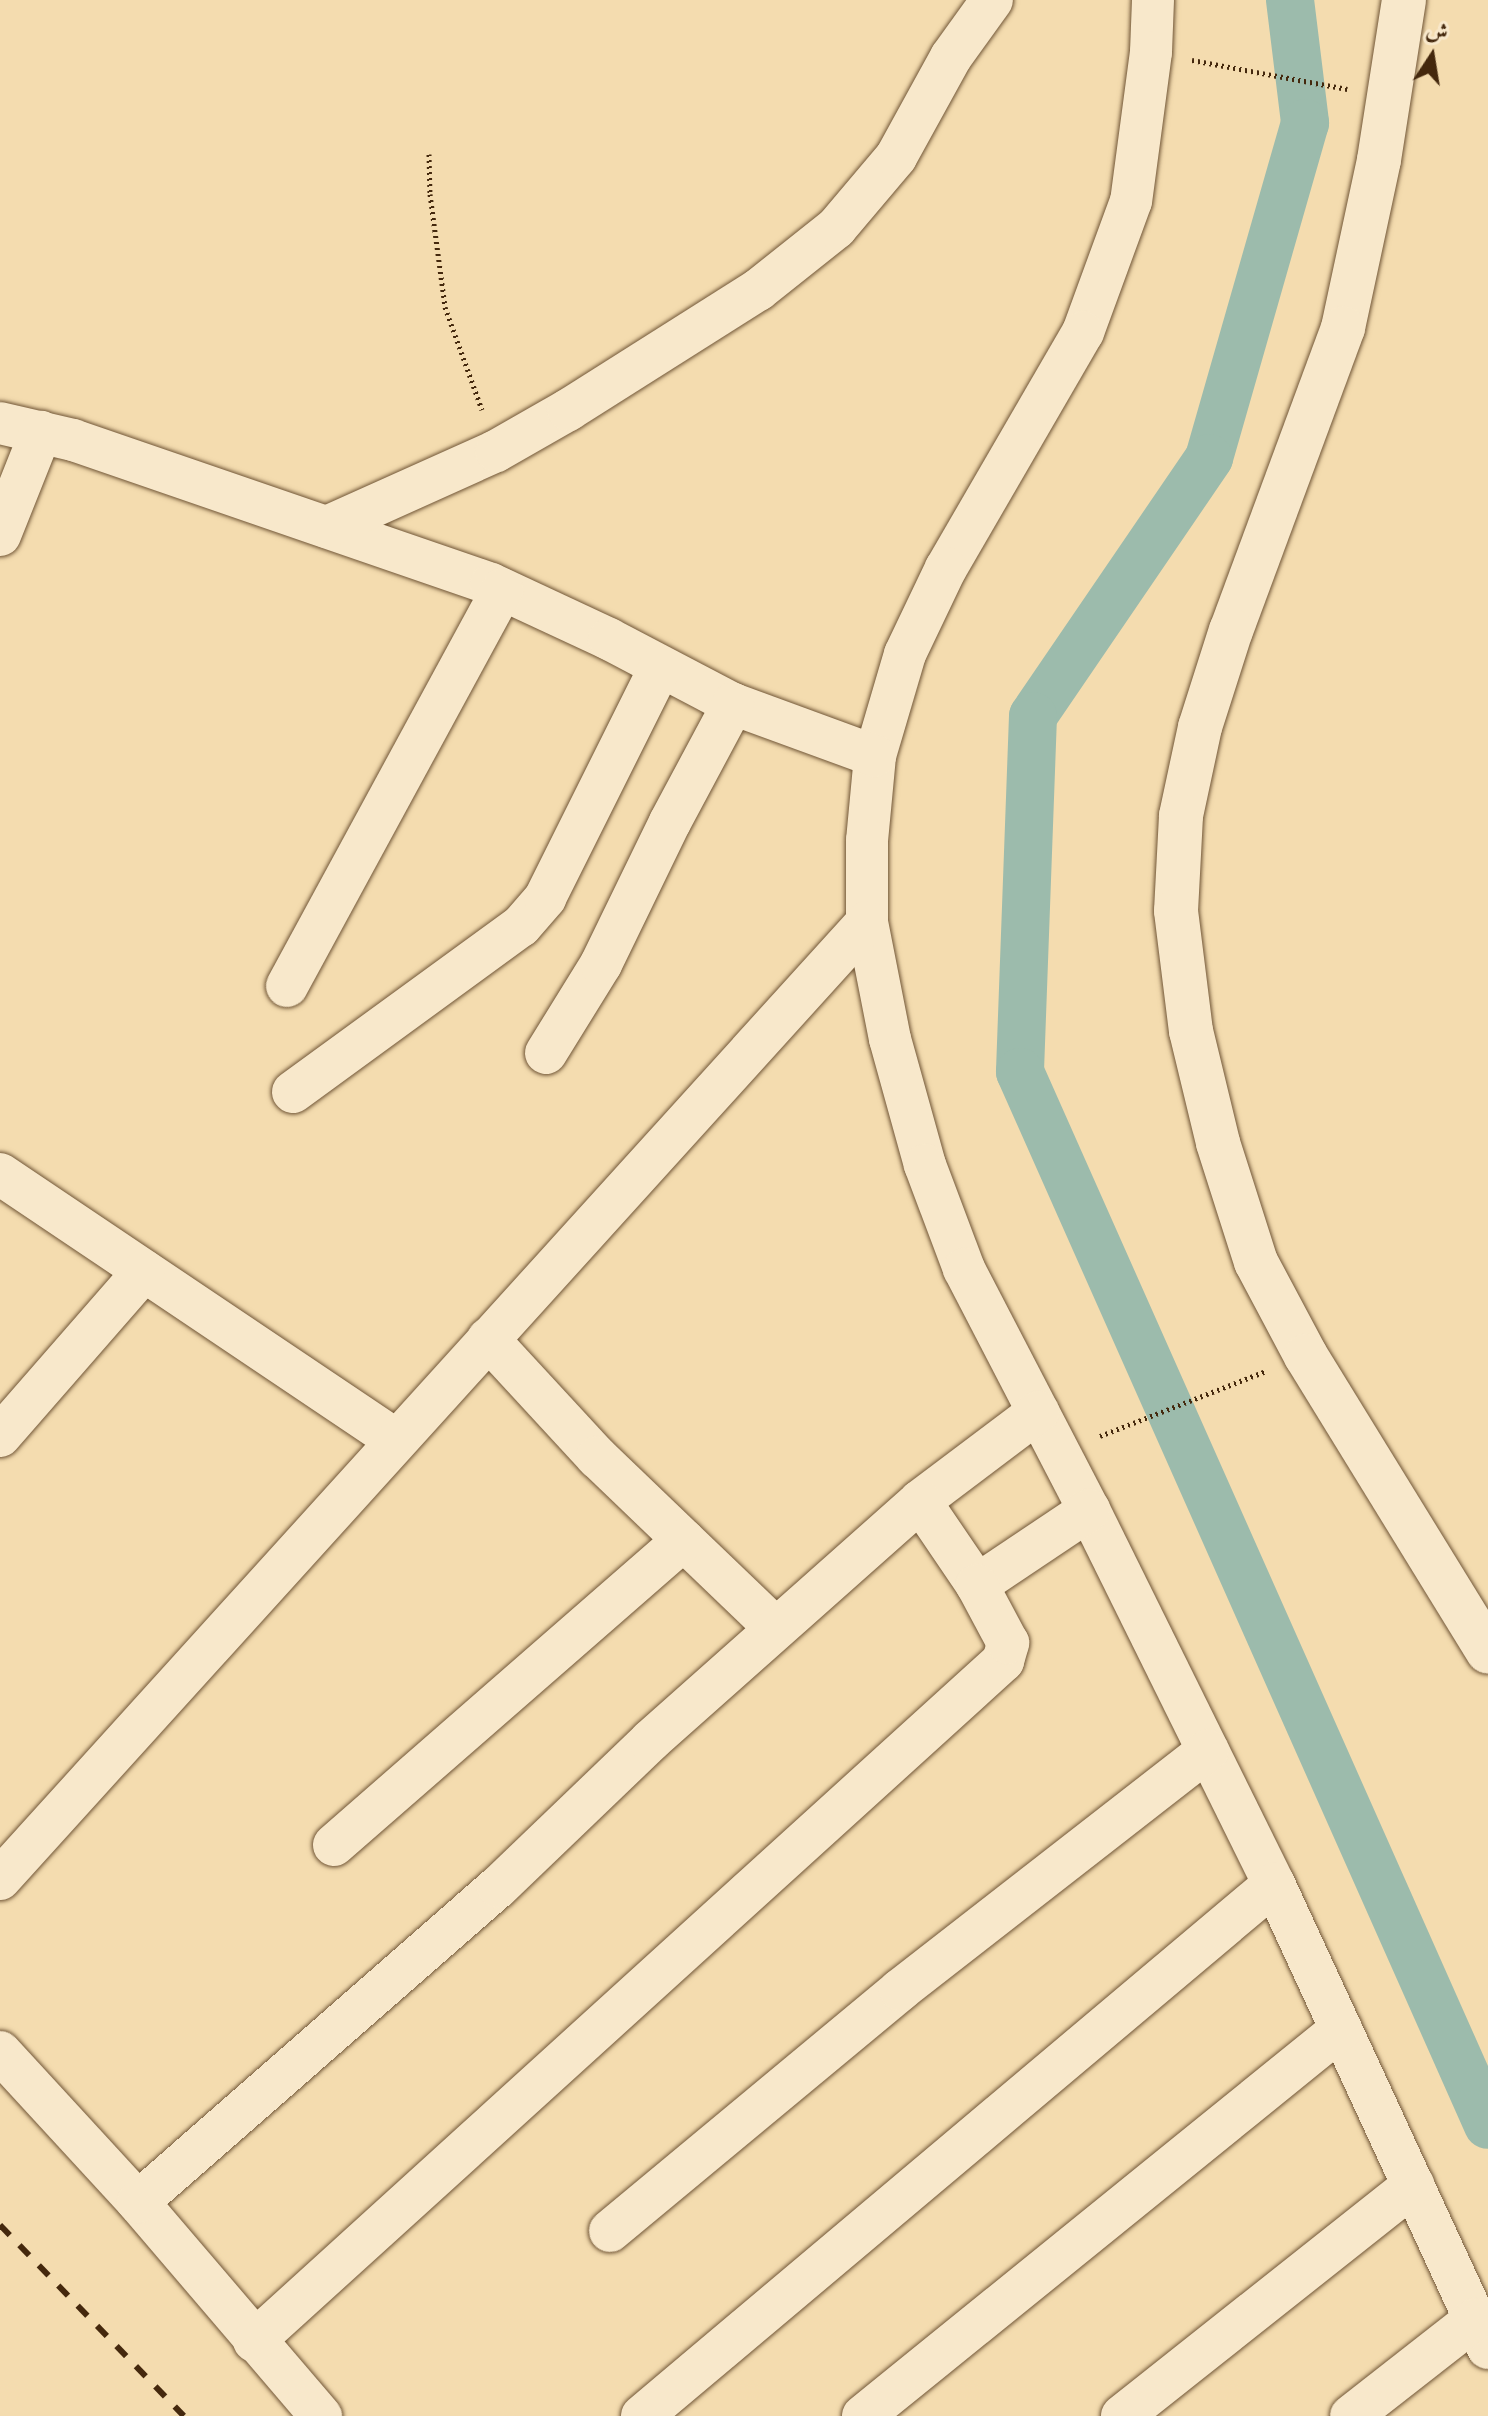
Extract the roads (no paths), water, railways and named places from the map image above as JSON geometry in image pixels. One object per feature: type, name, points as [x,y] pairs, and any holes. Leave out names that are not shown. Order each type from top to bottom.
[{"type":"street","points":[[327,527],[496,451],[568,410],[758,290],[836,228],[896,157],[951,57],[992,0]]},
{"type":"street","points":[[1153,0],[1151,52],[1131,201],[1083,332],[946,568],[905,654],[875,756],[867,840],[867,922],[890,1039],[925,1165],[964,1269],[1089,1510],[1274,1884],[1481,2333],[1351,2416]]},
{"type":"street","points":[[1404,0],[1389,97],[1343,328],[1231,630],[1200,727],[1181,816],[1176,911],[1191,1031],[1218,1143],[1256,1262],[1306,1356],[1488,1652]]},
{"type":"street","points":[[0,535],[11,418],[502,590],[609,639],[733,704],[875,756]]},
{"type":"street","points":[[287,986],[502,590]]},
{"type":"street","points":[[293,1092],[521,926],[545,898],[660,667]]},
{"type":"street","points":[[546,1053],[601,964],[733,704]]},
{"type":"street","points":[[0,1879],[395,1439],[867,922]]},
{"type":"street","points":[[0,1174],[395,1439]]},
{"type":"street","points":[[0,1436],[144,1271]]},
{"type":"street","points":[[488,1339],[564,1423],[774,1627]]},
{"type":"street","points":[[138,2202],[498,1887],[774,1627],[920,1501],[1038,1412]]},
{"type":"street","points":[[254,2341],[1003,1661],[1008,1643],[977,1585],[920,1501]]},
{"type":"street","points":[[977,1585],[1089,1510]]},
{"type":"street","points":[[334,1845],[684,1540]]},
{"type":"street","points":[[610,2231],[900,1990],[1208,1750]]},
{"type":"street","points":[[642,2416],[1274,1884]]},
{"type":"street","points":[[863,2416],[1341,2029]]},
{"type":"street","points":[[0,2052],[138,2202],[321,2416]]},
{"type":"street","points":[[1122,2416],[1413,2185]]},
{"type":"waterway","points":[[1290,0],[1305,123],[1209,458],[1033,716],[1020,1072],[1488,2125]]},
{"type":"railway","points":[[0,2225],[184,2416]]}]
